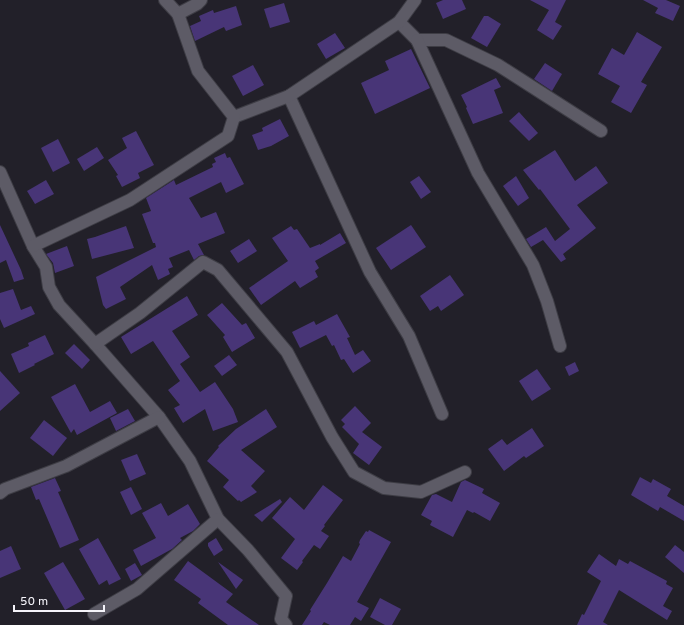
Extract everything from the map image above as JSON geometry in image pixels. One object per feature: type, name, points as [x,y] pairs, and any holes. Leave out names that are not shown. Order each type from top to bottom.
[{"type":"street","points":[[165,0],[178,14],[198,71],[234,117]]},
{"type":"street","points":[[178,14],[197,4],[201,0]]},
{"type":"street","points":[[234,117],[289,96],[399,22],[415,0]]},
{"type":"street","points":[[399,22],[417,40],[478,173],[533,265],[547,301],[560,346]]},
{"type":"street","points":[[417,40],[446,40],[498,65],[601,131]]},
{"type":"street","points":[[289,96],[370,272],[409,336],[442,414]]},
{"type":"street","points":[[33,246],[130,200],[228,136],[234,117]]},
{"type":"street","points":[[0,172],[33,246],[46,267],[49,287],[59,305],[159,417],[190,461],[218,519],[248,550],[286,596],[281,623]]},
{"type":"street","points":[[95,344],[140,313],[204,262],[218,270],[287,352],[332,437],[354,472],[384,488],[421,492],[465,472]]},
{"type":"street","points":[[0,493],[66,466],[159,417]]},
{"type":"street","points":[[94,614],[137,589],[218,519]]},
{"type":"building","points":[[443,0],[462,0],[466,9],[443,19],[436,3]]},
{"type":"building","points":[[530,0],[566,0],[555,22],[562,26],[553,40],[537,30],[549,10]]},
{"type":"building","points":[[643,0],[666,0],[680,6],[673,21],[655,13],[658,8]]},
{"type":"building","points":[[284,3],[290,22],[270,28],[264,9]]},
{"type":"building","points":[[236,6],[242,25],[226,31],[224,27],[195,41],[190,26],[201,21],[199,16],[213,10],[214,13]]},
{"type":"building","points":[[484,16],[488,16],[501,24],[487,47],[471,38]]},
{"type":"building","points":[[637,32],[662,47],[641,82],[647,85],[631,113],[611,102],[620,86],[598,74],[612,48],[624,55]]},
{"type":"building","points":[[335,33],[345,48],[326,59],[317,44]]},
{"type":"building","points":[[411,49],[430,88],[375,114],[361,83],[389,70],[385,61]]},
{"type":"building","points":[[545,63],[562,74],[552,91],[534,79]]},
{"type":"building","points":[[253,65],[264,85],[243,96],[232,76]]},
{"type":"building","points":[[496,78],[501,87],[494,90],[503,113],[473,124],[461,95]]},
{"type":"building","points":[[519,112],[538,133],[529,141],[509,121]]},
{"type":"building","points":[[280,119],[289,136],[271,146],[258,150],[252,135],[263,131],[262,128]]},
{"type":"building","points":[[136,131],[154,165],[138,173],[140,178],[122,187],[116,176],[118,175],[108,160],[127,148],[122,138]]},
{"type":"building","points":[[58,139],[70,163],[53,172],[41,148]]},
{"type":"building","points":[[97,147],[104,158],[84,171],[77,159]]},
{"type":"building","points":[[555,150],[575,181],[596,166],[608,183],[577,205],[596,228],[563,254],[566,259],[561,262],[543,240],[531,247],[526,239],[546,227],[555,241],[570,229],[540,189],[539,190],[523,170]]},
{"type":"building","points":[[225,153],[227,158],[230,157],[244,184],[226,193],[221,182],[189,198],[201,218],[216,212],[225,233],[198,244],[204,255],[199,256],[194,260],[189,250],[169,258],[173,267],[168,269],[170,274],[158,280],[152,265],[120,287],[126,299],[106,309],[103,305],[96,277],[156,247],[142,214],[151,211],[146,198],[174,180],[176,185],[213,167],[212,164],[216,162],[214,158]]},
{"type":"building","points":[[419,176],[431,192],[421,199],[410,182]]},
{"type":"building","points":[[516,176],[529,198],[518,206],[503,186]]},
{"type":"building","points":[[46,180],[54,194],[35,204],[27,191]]},
{"type":"building","points":[[0,225],[24,279],[14,282],[6,260],[0,263]]},
{"type":"building","points":[[411,225],[426,247],[391,270],[376,248]]},
{"type":"building","points":[[126,226],[134,248],[92,259],[87,239]]},
{"type":"building","points":[[291,226],[294,230],[297,229],[310,248],[320,245],[340,233],[346,243],[315,261],[319,268],[315,271],[318,277],[300,288],[295,281],[261,305],[249,288],[288,261],[272,238]]},
{"type":"building","points":[[249,239],[257,251],[238,263],[230,251]]},
{"type":"building","points":[[67,246],[74,266],[55,273],[53,263],[46,254]]},
{"type":"building","points":[[450,275],[464,295],[441,311],[438,306],[430,311],[420,296]]},
{"type":"building","points":[[13,289],[21,310],[31,306],[35,314],[4,328],[0,319],[0,293]]},
{"type":"building","points":[[187,296],[198,315],[172,331],[190,357],[180,364],[200,392],[215,382],[233,409],[238,422],[213,431],[205,409],[183,423],[174,408],[180,405],[168,390],[180,381],[153,341],[131,354],[121,337]]},
{"type":"building","points":[[222,303],[242,325],[246,323],[255,338],[232,352],[223,337],[225,335],[207,315]]},
{"type":"building","points":[[337,314],[350,337],[347,338],[355,355],[363,350],[371,361],[353,373],[344,359],[341,360],[334,345],[332,346],[326,335],[300,348],[292,332],[314,321],[316,325]]},
{"type":"building","points":[[45,335],[54,354],[19,373],[11,354],[29,346],[28,343]]},
{"type":"building","points":[[74,344],[90,360],[82,369],[65,353]]},
{"type":"building","points":[[229,355],[237,365],[222,376],[214,366]]},
{"type":"building","points":[[575,362],[579,371],[569,376],[565,367]]},
{"type":"building","points":[[537,369],[551,389],[532,401],[519,381]]},
{"type":"building","points":[[0,371],[20,393],[0,411]]},
{"type":"building","points":[[75,384],[90,412],[110,401],[117,413],[77,435],[74,429],[71,433],[51,397]]},
{"type":"building","points":[[355,406],[371,423],[362,432],[382,447],[369,465],[353,453],[359,444],[342,427],[345,424],[341,420]]},
{"type":"building","points":[[128,409],[135,421],[116,431],[110,418]]},
{"type":"building","points":[[266,409],[277,427],[241,450],[265,471],[251,486],[257,492],[241,502],[223,487],[229,480],[207,461],[219,447],[218,446],[236,429]]},
{"type":"building","points":[[44,420],[67,438],[53,456],[30,438]]},
{"type":"building","points":[[532,428],[544,446],[526,458],[524,456],[504,471],[488,449],[502,439],[507,445]]},
{"type":"building","points":[[137,454],[146,474],[130,481],[121,460]]},
{"type":"building","points":[[640,477],[651,483],[653,479],[671,489],[667,496],[684,506],[684,521],[660,507],[658,511],[631,495]]},
{"type":"building","points":[[55,478],[61,491],[58,492],[79,540],[60,548],[39,499],[36,500],[31,487]]},
{"type":"building","points":[[465,480],[484,489],[482,493],[500,503],[490,521],[474,512],[473,513],[467,510],[453,537],[430,525],[432,521],[421,515],[432,495],[436,494],[452,502],[461,482]]},
{"type":"building","points":[[323,485],[343,500],[321,531],[329,536],[320,549],[314,545],[297,570],[281,558],[295,539],[272,518],[290,497],[304,510]]},
{"type":"building","points":[[131,487],[142,509],[131,515],[120,492]]},
{"type":"building","points":[[280,499],[282,502],[262,522],[254,515]]},
{"type":"building","points":[[161,503],[168,516],[188,504],[200,524],[193,531],[180,538],[182,540],[172,549],[141,566],[133,550],[156,538],[142,513]]},
{"type":"building","points":[[369,530],[391,542],[357,602],[369,608],[361,621],[355,617],[350,625],[330,625],[324,622],[322,625],[302,625],[343,556],[351,561],[360,544],[360,540],[366,531],[368,532]]},
{"type":"building","points":[[98,538],[121,579],[109,585],[107,580],[99,585],[79,549]]},
{"type":"building","points":[[216,538],[223,550],[214,556],[208,546],[208,543]]},
{"type":"building","points":[[675,545],[684,552],[684,573],[665,557]]},
{"type":"building","points":[[11,546],[21,569],[0,578],[0,551]]},
{"type":"building","points":[[599,554],[616,566],[619,559],[628,564],[630,561],[667,581],[666,584],[673,588],[663,606],[672,611],[667,620],[619,590],[603,622],[608,625],[577,625],[582,614],[584,615],[601,581],[587,572]]},
{"type":"building","points":[[188,561],[233,594],[226,602],[259,625],[228,625],[198,603],[201,599],[174,580]]},
{"type":"building","points":[[63,562],[85,599],[65,610],[44,573]]},
{"type":"building","points":[[218,562],[243,580],[236,589]]},
{"type":"building","points":[[135,563],[142,575],[131,581],[125,569]]},
{"type":"building","points":[[380,598],[401,609],[392,625],[385,625],[370,617]]}]
